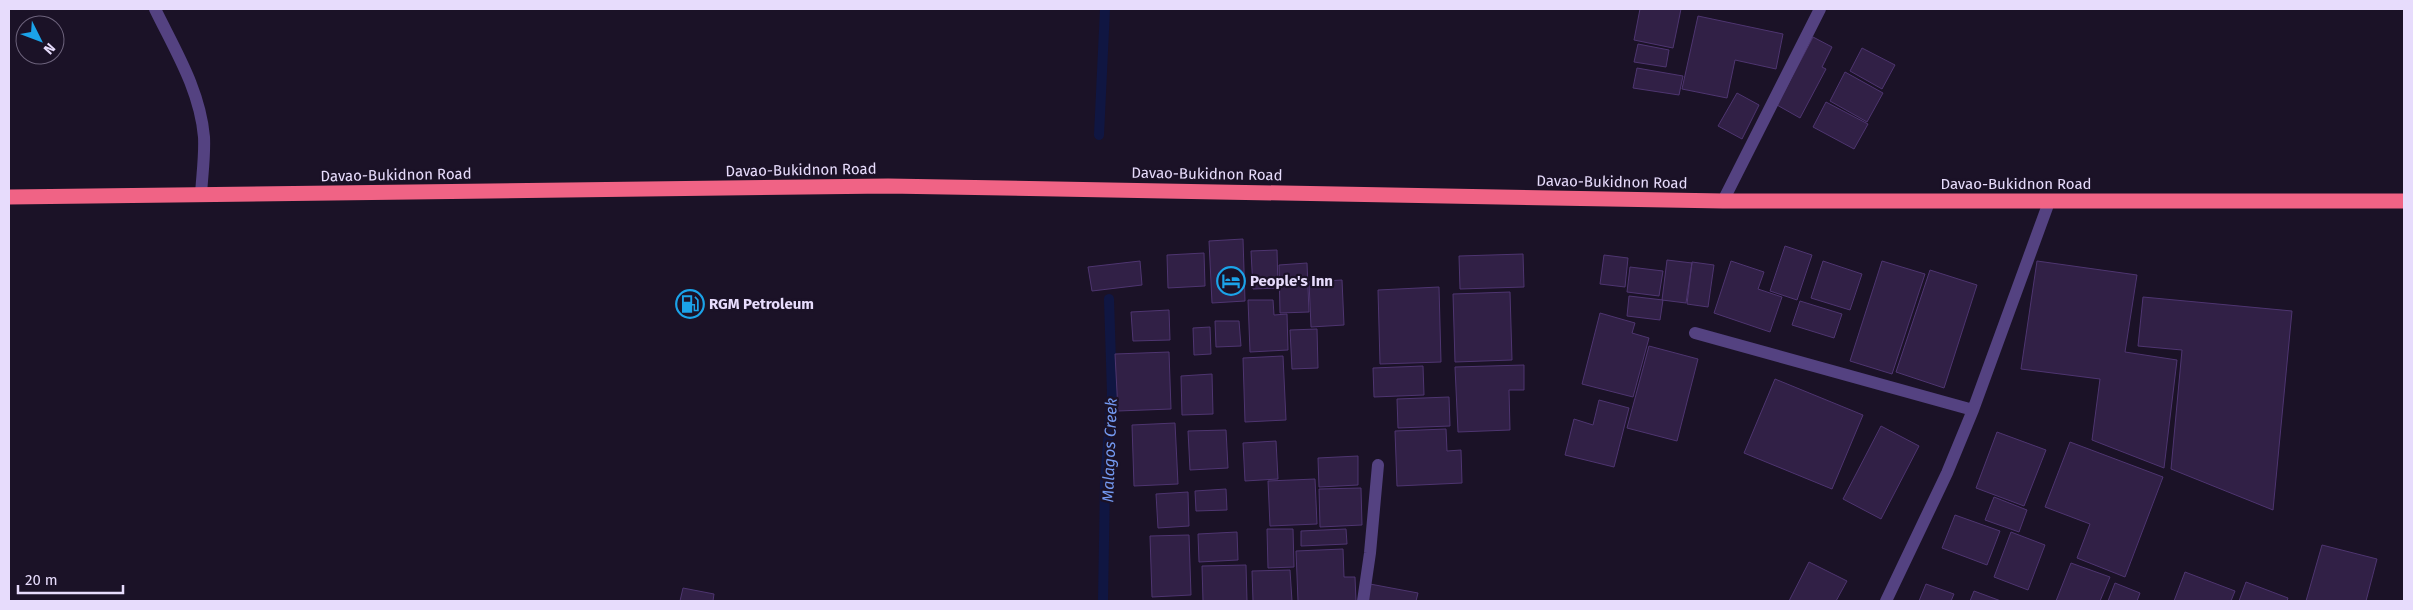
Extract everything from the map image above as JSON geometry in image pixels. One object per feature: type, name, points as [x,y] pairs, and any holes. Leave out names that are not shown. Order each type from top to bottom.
[{"type":"highway","name":"Davao-Bukidnon Road","points":[[9,197],[888,186],[1723,202],[2404,201]]},
{"type":"street","points":[[155,9],[184,66],[200,109],[204,139],[200,195]]},
{"type":"street","points":[[1723,202],[1820,9]]},
{"type":"street","points":[[1886,601],[1947,473],[1974,410],[2049,202]]},
{"type":"street","points":[[1694,333],[1974,410]]},
{"type":"street","points":[[1363,601],[1378,465]]},
{"type":"building","points":[[1640,9],[1681,9],[1673,48],[1634,40]]},
{"type":"building","points":[[1698,16],[1783,34],[1776,69],[1735,60],[1727,98],[1682,89]]},
{"type":"building","points":[[1813,37],[1832,47],[1822,67],[1826,69],[1800,118],[1777,105]]},
{"type":"building","points":[[1638,44],[1669,50],[1666,67],[1634,62]]},
{"type":"building","points":[[1862,48],[1895,65],[1882,89],[1850,71]]},
{"type":"building","points":[[1637,68],[1683,76],[1679,95],[1633,88]]},
{"type":"building","points":[[1845,72],[1883,93],[1867,122],[1830,101]]},
{"type":"building","points":[[1737,93],[1759,105],[1742,139],[1718,126]]},
{"type":"building","points":[[1826,102],[1868,124],[1854,149],[1813,127]]},
{"type":"building","points":[[1243,239],[1245,301],[1212,303],[1209,241]]},
{"type":"building","points":[[1785,246],[1812,255],[1797,300],[1770,291]]},
{"type":"building","points":[[1277,250],[1278,288],[1253,289],[1251,251]]},
{"type":"building","points":[[1204,253],[1205,286],[1168,288],[1167,255]]},
{"type":"building","points":[[1523,254],[1524,287],[1460,289],[1459,256]]},
{"type":"building","points":[[1604,255],[1628,258],[1625,287],[1600,284]]},
{"type":"building","points":[[1667,260],[1692,263],[1686,303],[1662,300]]},
{"type":"building","points":[[1140,261],[1142,285],[1092,291],[1088,267]]},
{"type":"building","points":[[1731,261],[1764,272],[1758,289],[1782,297],[1770,332],[1714,313]]},
{"type":"building","points":[[1823,261],[1862,274],[1850,310],[1811,298]]},
{"type":"building","points":[[1882,261],[1925,274],[1892,374],[1850,361]]},
{"type":"building","points":[[2037,261],[2137,275],[2125,352],[2177,360],[2164,468],[2092,440],[2100,379],[2021,369]]},
{"type":"building","points":[[1692,262],[1714,265],[1708,307],[1687,304]]},
{"type":"building","points":[[1307,263],[1309,312],[1280,313],[1279,265]]},
{"type":"building","points":[[1630,267],[1663,271],[1659,296],[1627,292]]},
{"type":"building","points":[[1930,270],[1977,285],[1944,388],[1896,372]]},
{"type":"building","points":[[1342,280],[1344,325],[1311,327],[1309,282]]},
{"type":"building","points":[[1439,287],[1441,362],[1380,364],[1378,290]]},
{"type":"building","points":[[1510,292],[1512,360],[1455,362],[1453,294]]},
{"type":"building","points":[[1629,296],[1663,300],[1660,320],[1627,316]]},
{"type":"building","points":[[2143,297],[2292,311],[2273,510],[2171,469],[2182,350],[2138,346]]},
{"type":"building","points":[[1248,300],[1273,300],[1274,315],[1287,314],[1288,350],[1250,352]]},
{"type":"building","points":[[1800,301],[1842,314],[1834,338],[1792,325]]},
{"type":"building","points":[[1169,310],[1170,340],[1133,341],[1131,312]]},
{"type":"building","points":[[1600,313],[1635,323],[1632,333],[1649,338],[1633,397],[1582,384]]},
{"type":"building","points":[[1215,321],[1239,321],[1241,346],[1216,347]]},
{"type":"building","points":[[1210,327],[1211,354],[1194,355],[1193,328]]},
{"type":"building","points":[[1317,329],[1318,368],[1292,369],[1290,330]]},
{"type":"building","points":[[1649,346],[1698,359],[1677,441],[1627,428]]},
{"type":"building","points":[[1169,352],[1171,409],[1118,411],[1115,354]]},
{"type":"building","points":[[1283,356],[1286,420],[1245,422],[1243,358]]},
{"type":"building","points":[[1524,365],[1524,390],[1509,390],[1510,430],[1458,432],[1455,367]]},
{"type":"building","points":[[1423,366],[1424,395],[1374,397],[1373,368]]},
{"type":"building","points":[[1212,374],[1213,414],[1182,415],[1181,376]]},
{"type":"building","points":[[1775,379],[1863,415],[1832,489],[1744,453]]},
{"type":"building","points":[[1449,397],[1450,426],[1398,428],[1397,399]]},
{"type":"building","points":[[1599,400],[1629,408],[1614,467],[1565,455],[1574,419],[1593,425]]},
{"type":"building","points":[[1175,423],[1178,484],[1134,486],[1132,425]]},
{"type":"building","points":[[1881,426],[1919,446],[1881,519],[1843,499]]},
{"type":"building","points":[[1446,429],[1447,451],[1461,450],[1462,483],[1397,486],[1395,431]]},
{"type":"building","points":[[1226,430],[1228,468],[1190,470],[1188,431]]},
{"type":"building","points":[[1997,432],[2046,450],[2024,506],[1976,488]]},
{"type":"building","points":[[1276,441],[1278,479],[1245,481],[1243,443]]},
{"type":"building","points":[[2070,442],[2163,477],[2125,577],[2077,558],[2090,524],[2045,507]]},
{"type":"building","points":[[1358,456],[1358,485],[1319,487],[1318,458]]},
{"type":"building","points":[[1315,479],[1317,524],[1270,526],[1268,481]]},
{"type":"building","points":[[1361,488],[1362,525],[1320,527],[1319,489]]},
{"type":"building","points":[[1226,489],[1227,510],[1196,511],[1195,491]]},
{"type":"building","points":[[1188,492],[1189,526],[1158,528],[1156,494]]},
{"type":"building","points":[[1994,497],[2027,510],[2019,532],[1985,520]]},
{"type":"building","points":[[1955,515],[2000,531],[1987,565],[1942,548]]},
{"type":"building","points":[[1267,529],[1293,529],[1294,567],[1268,568]]},
{"type":"building","points":[[1346,529],[1347,544],[1301,546],[1301,531]]},
{"type":"building","points":[[1237,532],[1238,560],[1199,562],[1198,534]]},
{"type":"building","points":[[2011,532],[2045,545],[2028,590],[1994,577]]},
{"type":"building","points":[[1189,535],[1191,595],[1152,597],[1150,536]]},
{"type":"building","points":[[2322,545],[2377,559],[2366,601],[2306,601]]},
{"type":"building","points":[[1343,549],[1344,577],[1355,577],[1356,601],[1298,601],[1296,551]]},
{"type":"building","points":[[1809,562],[1847,581],[1836,601],[1789,601]]},
{"type":"building","points":[[2071,563],[2110,577],[2100,601],[2056,601]]},
{"type":"building","points":[[1246,565],[1247,601],[1203,601],[1202,566]]},
{"type":"building","points":[[1290,570],[1292,601],[1253,601],[1252,571]]},
{"type":"building","points":[[2185,572],[2235,591],[2231,601],[2174,601]]},
{"type":"building","points":[[2246,582],[2288,598],[2287,601],[2239,601]]},
{"type":"building","points":[[2115,583],[2140,593],[2137,601],[2108,601]]},
{"type":"building","points":[[1370,584],[1418,593],[1416,601],[1367,601]]},
{"type":"building","points":[[1926,584],[1954,594],[1951,601],[1919,601]]},
{"type":"building","points":[[683,588],[714,594],[713,601],[680,601]]},
{"type":"building","points":[[1974,591],[2001,601],[1970,601]]},
{"type":"waterway","name":"Malagos Creek","points":[[1099,135],[1105,9]]},
{"type":"waterway","name":"Malagos Creek","points":[[1103,601],[1105,482],[1112,393],[1109,299]]},
{"type":"place","name":"People's Inn","points":[[1231,281]]},
{"type":"place","name":"RGM Petroleum","points":[[690,304]]}]
